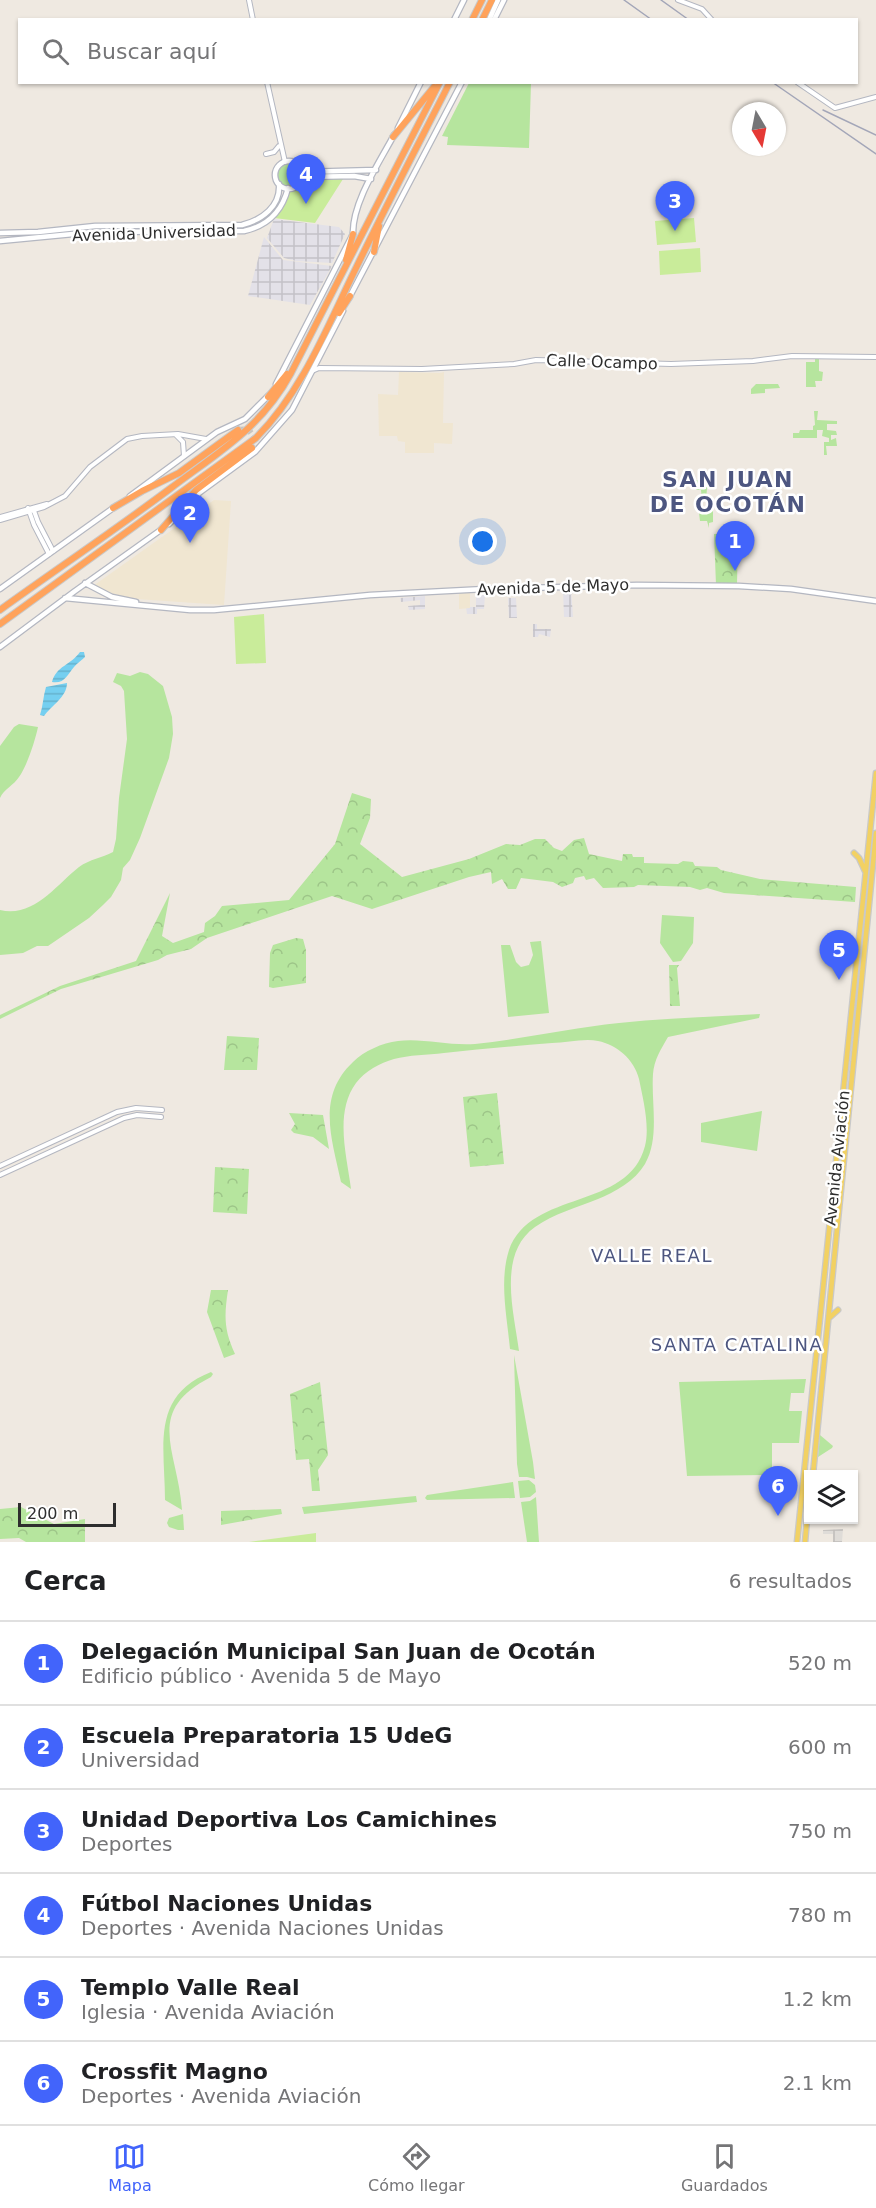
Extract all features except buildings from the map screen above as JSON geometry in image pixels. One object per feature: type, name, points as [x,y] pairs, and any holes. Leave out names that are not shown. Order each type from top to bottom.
[{"type":"highway","points":[[473,18],[482,0]]},
{"type":"highway","points":[[483,18],[492,0]]},
{"type":"highway","points":[[393,137],[437,84]]},
{"type":"highway","points":[[0,610],[132,517],[246,432],[261,417],[278,396],[438,84]]},
{"type":"highway","points":[[0,624],[256,438],[286,401],[328,328],[381,217],[450,84]]},
{"type":"highway","points":[[374,252],[381,217]]},
{"type":"highway","points":[[343,270],[353,234]]},
{"type":"highway","points":[[328,328],[350,296]]},
{"type":"highway","points":[[268,397],[299,356]]},
{"type":"highway","points":[[113,508],[179,473],[238,430]]},
{"type":"highway","points":[[161,530],[196,490],[252,448]]},
{"type":"main road","points":[[490,18],[498,0]]},
{"type":"main road","points":[[495,18],[504,0]]},
{"type":"main road","points":[[455,18],[464,1]]},
{"type":"main road","points":[[0,589],[207,439],[245,419],[268,397],[353,234],[353,223],[371,179],[420,84]]},
{"type":"main road","points":[[0,647],[175,519],[199,493],[255,452],[292,410],[461,84]]},
{"type":"main road","points":[[285,162],[295,163],[302,174],[296,187],[288,188],[279,184],[276,171],[279,165],[285,162]]},
{"type":"main road","points":[[302,174],[376,170]]},
{"type":"main road","points":[[302,174],[371,179]]},
{"type":"main road","name":"Avenida Universidad","points":[[0,233],[95,226],[242,225],[260,218],[273,207],[279,184]]},
{"type":"main road","name":"Avenida Universidad","points":[[0,241],[94,232],[243,231],[262,225],[270,219],[282,205],[288,188]]},
{"type":"main road","name":"Avenida 5 de Mayo","points":[[85,583],[112,597],[134,602],[231,609]]},
{"type":"main road","name":"Avenida 5 de Mayo","points":[[65,598],[190,610],[223,610],[370,596],[485,589],[637,585],[780,588],[876,601]]},
{"type":"main road","name":"Avenida Aviación","points":[[797,1542],[876,773]]},
{"type":"main road","name":"Avenida Aviación","points":[[813,1470],[876,833]]},
{"type":"main road","points":[[854,853],[862,862],[866,875]]},
{"type":"main road","points":[[828,1320],[838,1310]]},
{"type":"main road","points":[[816,1364],[823,1365]]},
{"type":"main road","points":[[805,1542],[807,1524]]},
{"type":"street","points":[[249,0],[254,18]]},
{"type":"street","points":[[678,0],[702,9],[710,18]]},
{"type":"street","points":[[267,84],[285,162]]},
{"type":"street","points":[[800,84],[835,108],[876,97]]},
{"type":"street","points":[[266,154],[274,152],[280,145]]},
{"type":"street","name":"Calle Ocampo","points":[[312,371],[319,368],[422,369],[514,364],[536,360],[671,364],[753,361],[792,356],[876,357]]},
{"type":"street","points":[[317,360],[320,366],[328,369]]},
{"type":"street","points":[[0,518],[57,501],[70,492],[88,468],[127,440],[142,436],[175,434],[207,439]]},
{"type":"street","points":[[175,434],[183,442],[184,456]]},
{"type":"street","points":[[31,509],[51,552]]},
{"type":"street","points":[[144,1108],[144,1116]]},
{"type":"street","points":[[0,1166],[117,1112],[144,1108],[160,1110],[159,1117],[131,1116],[116,1121],[0,1175]]},
{"type":"street","points":[[71,1133],[76,1136],[75,1141]]},
{"type":"shaded area","points":[[274,219],[339,227],[345,234],[332,263],[284,258],[267,238]]},
{"type":"shaded area","points":[[264,237],[283,260],[332,266],[310,305],[248,296]]},
{"type":"shaded area","points":[[399,372],[444,372],[443,423],[453,423],[452,444],[434,443],[434,453],[405,453],[405,442],[398,441],[397,436],[379,436],[378,394],[398,395]]},
{"type":"shaded area","points":[[214,500],[231,501],[224,605],[136,599],[112,594],[93,586]]},
{"type":"shaded area","points":[[563,589],[571,589],[573,617],[564,617]]},
{"type":"shaded area","points":[[470,592],[470,608],[459,609],[459,593]]},
{"type":"shaded area","points":[[476,595],[485,595],[484,609],[477,609],[477,614],[467,614],[466,607],[476,607]]},
{"type":"shaded area","points":[[425,596],[425,609],[409,610],[408,606],[420,605],[420,600],[401,602],[400,598]]},
{"type":"shaded area","points":[[508,598],[516,598],[517,618],[509,618]]},
{"type":"shaded area","points":[[533,624],[537,624],[537,629],[551,629],[550,637],[539,634],[538,637],[533,637]]},
{"type":"shaded area","points":[[843,1529],[842,1542],[833,1542],[833,1534],[823,1534],[823,1530]]},
{"type":"green space","points":[[468,84],[531,84],[529,148],[447,145],[448,137],[442,136]]},
{"type":"green space","points":[[288,163],[293,164],[299,170],[299,180],[293,186],[288,187],[283,186],[277,180],[276,175],[277,170],[283,164]]},
{"type":"green space","points":[[305,179],[343,179],[315,223],[274,218],[289,191],[297,188]]},
{"type":"green space","points":[[694,218],[696,242],[657,245],[655,221]]},
{"type":"green space","points":[[700,248],[701,272],[660,275],[659,251]]},
{"type":"green space","points":[[819,357],[819,371],[823,372],[822,381],[815,381],[816,387],[806,387],[806,362],[815,362],[815,358]]},
{"type":"green space","points":[[756,384],[778,384],[780,388],[765,389],[765,393],[751,394],[751,389]]},
{"type":"green space","points":[[814,411],[818,411],[817,420],[837,421],[837,424],[827,424],[827,430],[836,431],[837,435],[831,435],[831,440],[836,438],[837,446],[826,446],[827,455],[824,455],[824,442],[829,442],[829,438],[822,436],[823,430],[817,430],[817,438],[793,438],[793,433],[799,433],[800,430],[813,430]]},
{"type":"green space","points":[[706,475],[708,475],[706,501],[702,501],[701,490],[696,490],[696,484],[689,485],[689,480],[701,480],[701,489],[705,489]]},
{"type":"green space","points":[[703,507],[713,507],[713,522],[709,523],[709,528],[707,521],[700,521],[699,513],[704,513]]},
{"type":"green space","points":[[738,533],[737,585],[716,585],[714,534]]},
{"type":"green space","points":[[264,614],[266,663],[236,664],[234,617]]},
{"type":"green space","points":[[140,672],[148,674],[163,686],[172,717],[173,734],[169,758],[140,838],[130,860],[123,868],[121,880],[111,897],[89,918],[48,946],[37,946],[23,953],[0,955],[0,910],[12,911],[34,905],[79,867],[113,852],[127,739],[124,691],[121,686],[113,682],[117,673],[130,676]]},
{"type":"green space","points":[[19,724],[38,727],[37,733],[22,772],[0,798],[0,746],[14,727]]},
{"type":"green space","points":[[352,793],[371,799],[370,818],[360,844],[402,877],[469,859],[506,844],[520,845],[535,839],[545,839],[554,848],[562,851],[574,840],[584,838],[589,854],[622,861],[623,854],[632,854],[633,857],[644,857],[644,863],[693,862],[695,866],[717,867],[721,870],[760,879],[856,887],[855,902],[724,893],[707,888],[700,890],[690,887],[638,885],[603,888],[594,878],[586,880],[584,876],[575,878],[573,883],[562,887],[553,882],[521,878],[516,889],[508,889],[502,879],[492,884],[491,872],[372,909],[332,896],[207,938],[191,949],[61,989],[0,1019],[0,1015],[60,986],[136,961],[170,893],[162,936],[173,943],[204,932],[205,923],[215,916],[222,906],[289,900],[335,844]]},
{"type":"green space","points":[[662,915],[694,917],[693,943],[681,961],[673,962],[660,943]]},
{"type":"green space","points":[[296,938],[303,939],[306,950],[306,983],[269,987],[270,953],[273,945]]},
{"type":"green space","points":[[541,941],[549,1013],[508,1017],[501,945],[510,945],[516,962],[521,967],[529,965],[533,955],[530,942]]},
{"type":"green space","points":[[669,965],[679,965],[677,968],[680,1006],[670,1006]]},
{"type":"green space","points":[[760,1014],[759,1018],[668,1037],[658,1055],[654,1069],[654,1132],[650,1154],[641,1170],[618,1189],[550,1218],[523,1238],[516,1252],[511,1284],[519,1351],[510,1349],[504,1287],[509,1250],[520,1231],[537,1217],[557,1207],[620,1181],[635,1167],[645,1146],[646,1121],[639,1079],[633,1065],[624,1054],[605,1043],[587,1040],[412,1056],[383,1063],[364,1075],[349,1095],[345,1108],[344,1135],[351,1189],[341,1182],[331,1134],[331,1104],[334,1089],[341,1075],[353,1062],[362,1054],[380,1046],[407,1040],[475,1044],[619,1023]]},
{"type":"green space","points":[[227,1036],[259,1038],[257,1070],[224,1070]]},
{"type":"green space","points":[[497,1093],[504,1164],[470,1167],[463,1097]]},
{"type":"green space","points":[[762,1111],[757,1151],[701,1142],[701,1123]]},
{"type":"green space","points":[[289,1113],[323,1115],[329,1149],[313,1137],[294,1133],[291,1130],[295,1124]]},
{"type":"green space","points":[[215,1167],[249,1169],[247,1214],[213,1212]]},
{"type":"green space","points":[[211,1290],[228,1290],[226,1323],[235,1354],[224,1358],[207,1312]]},
{"type":"green space","points":[[514,1355],[533,1462],[535,1479],[519,1477]]},
{"type":"green space","points":[[211,1372],[213,1374],[211,1377],[190,1390],[177,1404],[171,1419],[171,1451],[182,1510],[165,1500],[163,1443],[165,1425],[178,1395],[192,1382]]},
{"type":"green space","points":[[806,1379],[804,1393],[791,1393],[789,1411],[802,1411],[799,1443],[772,1443],[772,1475],[687,1476],[679,1382]]},
{"type":"green space","points":[[320,1382],[328,1455],[318,1470],[320,1491],[312,1491],[309,1459],[296,1460],[290,1394]]},
{"type":"green space","points":[[820,1435],[833,1446],[818,1457]]},
{"type":"green space","points":[[529,1480],[535,1485],[536,1492],[530,1497],[520,1498],[518,1481]]},
{"type":"green space","points":[[513,1482],[515,1498],[427,1500],[425,1498],[427,1495]]},
{"type":"green space","points":[[416,1496],[417,1502],[304,1514],[302,1507]]},
{"type":"green space","points":[[536,1497],[539,1542],[527,1542],[521,1502],[530,1501]]},
{"type":"green space","points":[[21,1507],[54,1524],[85,1519],[85,1542],[26,1542],[19,1538],[0,1539],[0,1509]]},
{"type":"green space","points":[[281,1509],[282,1514],[221,1525],[221,1511]]},
{"type":"green space","points":[[183,1514],[184,1530],[169,1527],[167,1523],[169,1518]]},
{"type":"green space","points":[[316,1533],[316,1542],[249,1542]]},
{"type":"water","points":[[80,652],[84,652],[85,657],[60,682],[52,682],[57,672]]},
{"type":"water","points":[[67,683],[62,697],[44,716],[40,715],[46,687]]},
{"type":"tunnel","points":[[238,430],[248,429],[254,437],[254,442]]},
{"type":"railway","points":[[624,0],[649,18]]},
{"type":"railway","points":[[661,0],[686,18]]},
{"type":"railway","points":[[775,84],[876,154]]},
{"type":"railway","points":[[823,110],[876,135]]},
{"type":"place","name":"Fútbol Naciones Unidas","points":[[306,204]]},
{"type":"place","name":"Unidad Deportiva Los Camichines","points":[[675,231]]},
{"type":"place","name":"Escuela Preparatoria 15 UdeG","points":[[190,543]]},
{"type":"place","name":"Delegación Municipal San Juan de Ocotán","points":[[735,571]]},
{"type":"place","name":"Templo Valle Real","points":[[839,980]]},
{"type":"place","name":"Crossfit Magno","points":[[778,1516]]},
{"type":"district","name":"SAN JUAN DE OCOTÁN","points":[[728,492]]},
{"type":"district","name":"VALLE REAL","points":[[652,1255]]},
{"type":"district","name":"SANTA CATALINA","points":[[737,1344]]}]
